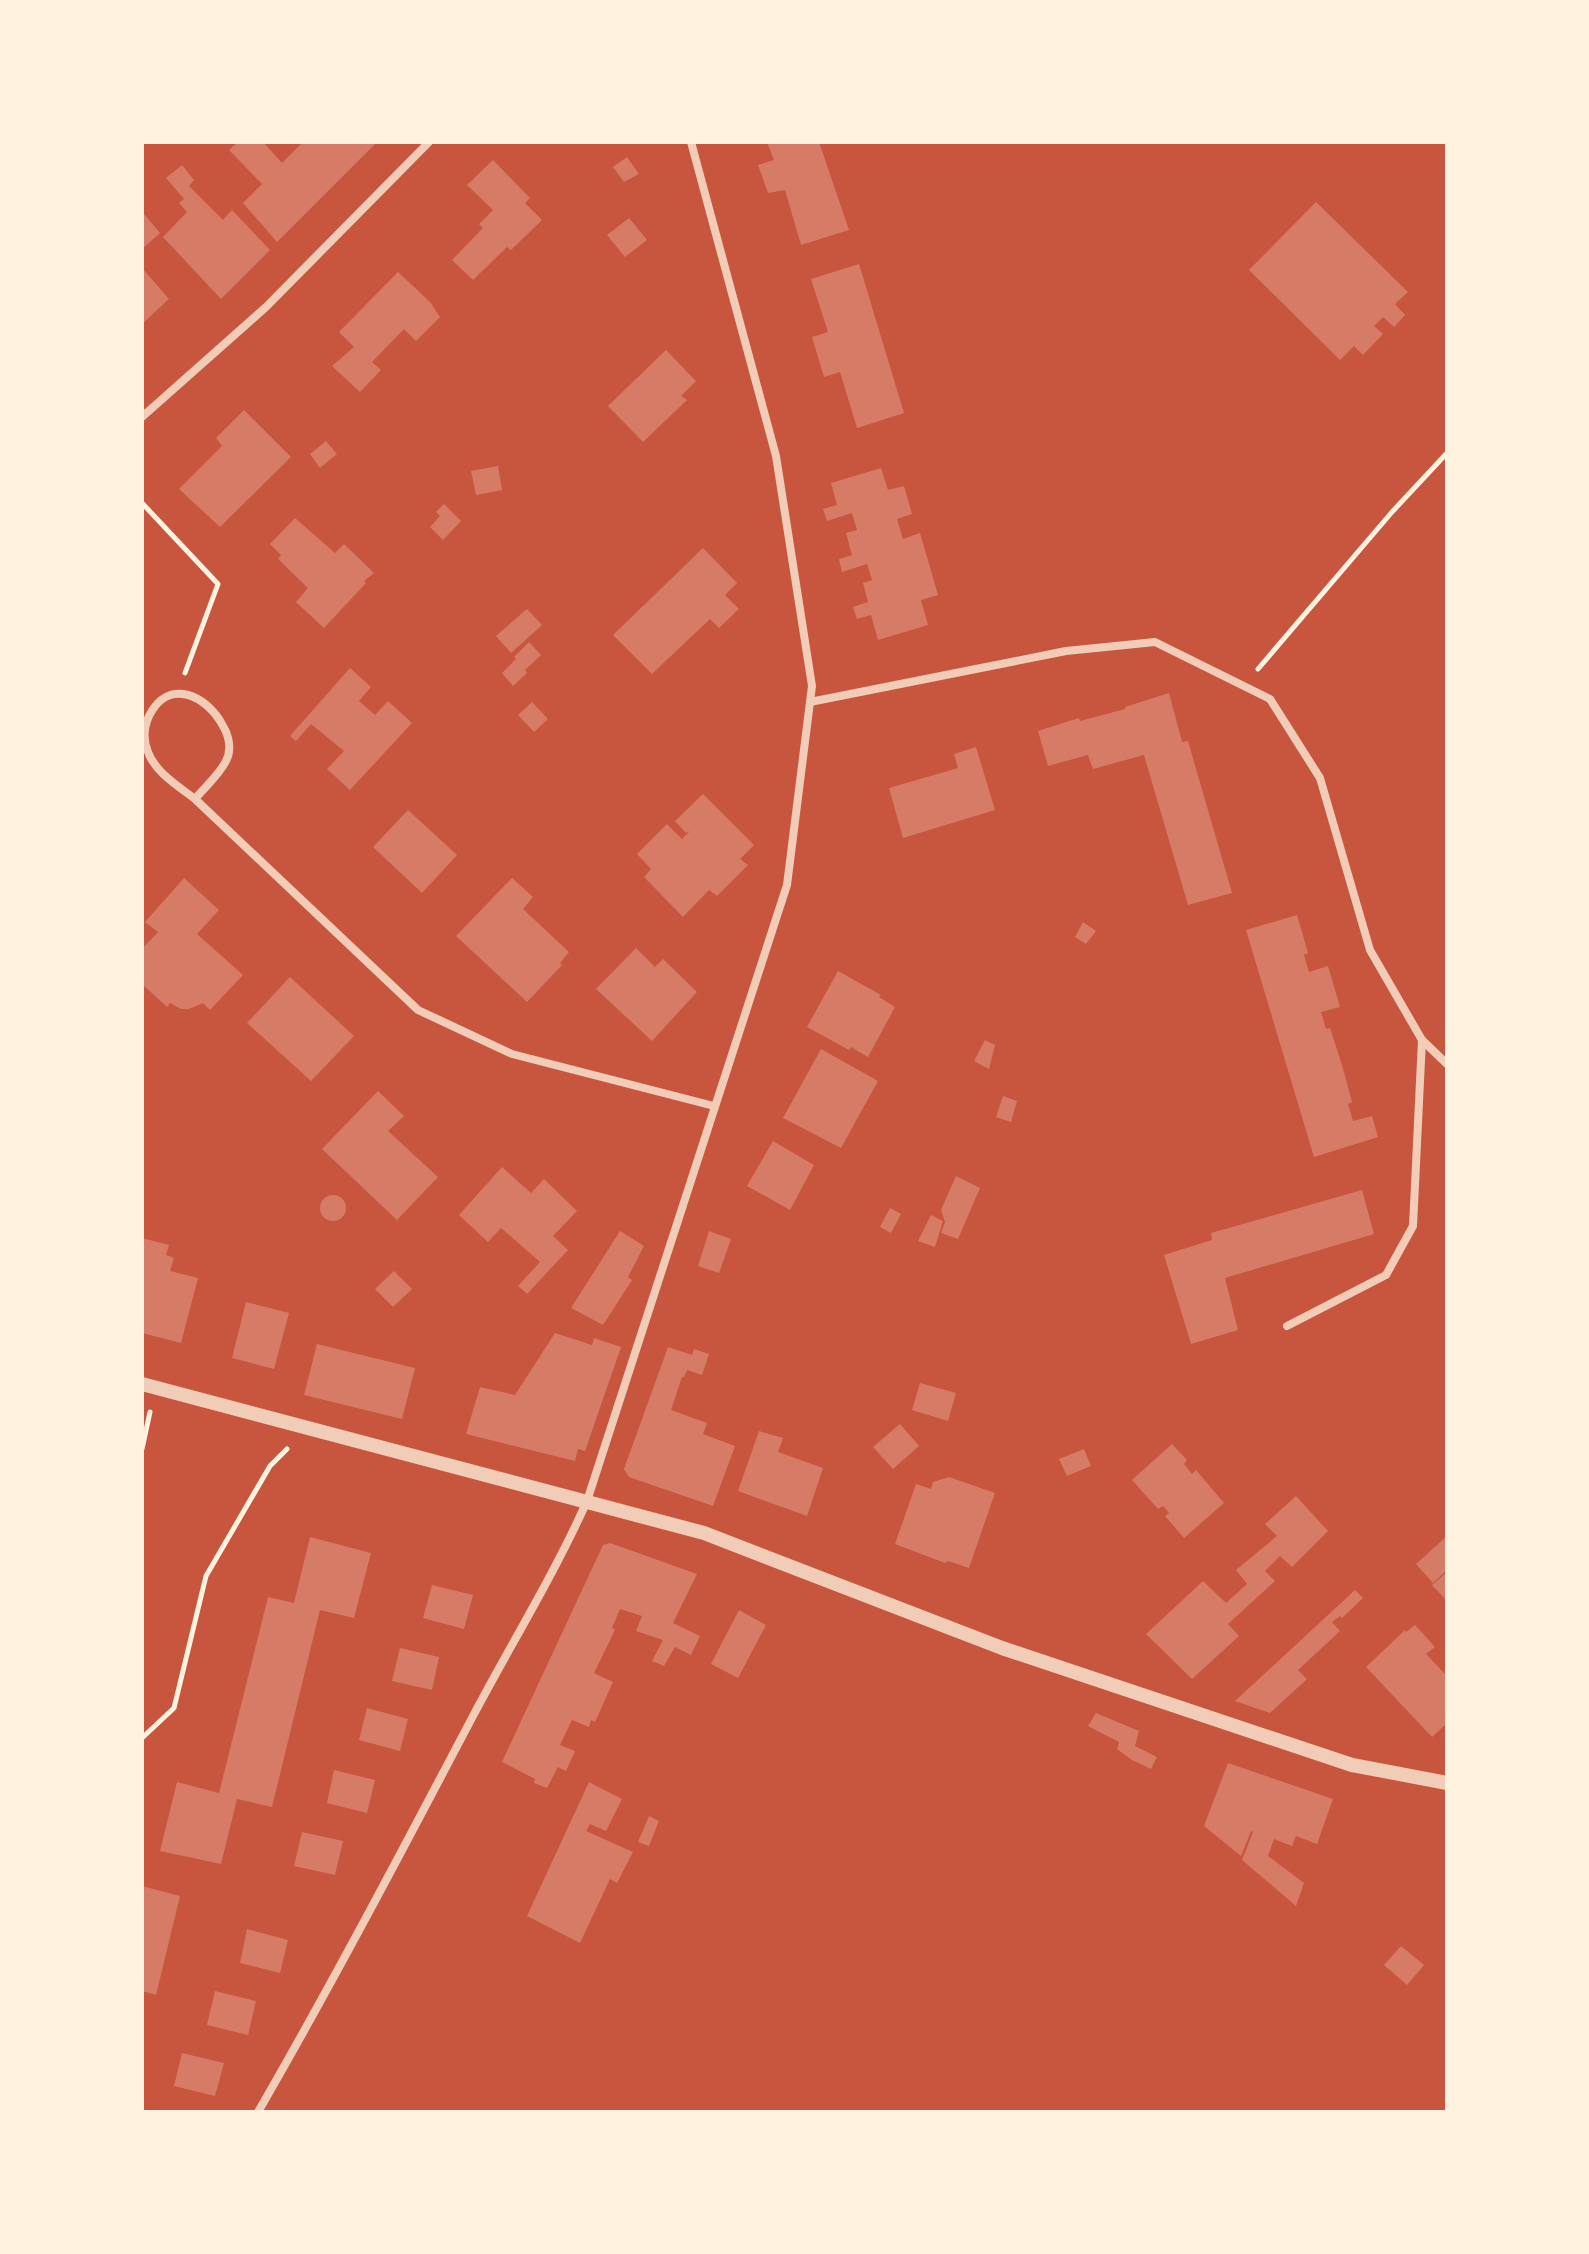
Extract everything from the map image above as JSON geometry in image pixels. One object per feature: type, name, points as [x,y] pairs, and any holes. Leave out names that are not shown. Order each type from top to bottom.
[{"type":"street","points":[[142,417],[266,307],[429,142]]},
{"type":"street","points":[[258,2112],[319,2006],[569,1541],[587,1501],[787,885],[812,686],[776,456],[691,142]]},
{"type":"street","points":[[810,702],[1066,651],[1155,642],[1270,699],[1320,778],[1370,950],[1422,1040],[1447,1064]]},
{"type":"street","points":[[195,799],[226,761],[230,751],[227,732],[210,707],[198,698],[177,692],[156,704],[144,729],[148,753],[158,768],[195,799],[418,1010],[512,1054],[714,1106]]},
{"type":"street","points":[[1287,1326],[1386,1275],[1413,1226],[1422,1040]]},
{"type":"street","points":[[149,1386],[704,1533],[1002,1648],[1352,1765],[1447,1783]]},
{"type":"path","points":[[1244,686],[1392,512],[1447,453]]},
{"type":"path","points":[[142,503],[218,584],[177,692]]},
{"type":"path","points":[[142,1449],[149,1386]]},
{"type":"path","points":[[142,1738],[174,1708],[206,1576],[270,1466],[307,1427]]},
{"type":"building","points":[[238,142],[263,142],[282,163],[303,142],[377,142],[277,242],[243,203],[262,184],[229,150]]},
{"type":"building","points":[[767,142],[819,142],[849,230],[801,245],[785,190],[768,193],[758,165],[774,160]]},
{"type":"building","points":[[627,157],[639,174],[624,182],[613,167]]},
{"type":"building","points":[[493,160],[530,198],[525,203],[542,220],[511,250],[507,247],[473,280],[452,260],[483,228],[479,224],[493,210],[467,185]]},
{"type":"building","points":[[182,165],[194,180],[189,186],[223,220],[232,210],[270,250],[221,299],[163,237],[187,212],[179,203],[184,199],[166,178]]},
{"type":"building","points":[[1316,202],[1408,292],[1395,304],[1405,315],[1394,327],[1383,317],[1374,326],[1383,334],[1363,355],[1354,346],[1340,360],[1249,270]]},
{"type":"building","points":[[142,215],[160,233],[142,249]]},
{"type":"building","points":[[629,218],[647,240],[625,257],[607,235]]},
{"type":"building","points":[[859,264],[904,413],[857,428],[840,372],[824,377],[812,337],[828,332],[811,279]]},
{"type":"building","points":[[142,268],[169,299],[142,324]]},
{"type":"building","points":[[398,272],[430,302],[440,317],[416,341],[404,329],[372,362],[381,370],[360,392],[332,366],[354,347],[339,332]]},
{"type":"building","points":[[666,350],[696,381],[681,396],[687,400],[643,442],[608,406]]},
{"type":"building","points":[[244,410],[291,457],[220,527],[179,489],[222,446],[216,438]]},
{"type":"building","points":[[326,441],[337,454],[320,468],[310,454]]},
{"type":"building","points":[[498,466],[502,490],[476,495],[471,471]]},
{"type":"building","points":[[881,468],[888,490],[904,486],[912,514],[897,519],[903,539],[920,533],[938,595],[921,600],[928,625],[878,640],[871,615],[857,619],[853,607],[868,602],[863,583],[872,580],[867,564],[842,572],[839,559],[852,555],[846,533],[857,530],[852,513],[827,521],[823,509],[837,505],[831,483]]},
{"type":"building","points":[[444,504],[461,521],[443,540],[430,527],[440,516],[436,512]]},
{"type":"building","points":[[295,518],[335,553],[344,544],[374,573],[324,628],[296,602],[308,588],[278,559],[281,555],[270,544]]},
{"type":"building","points":[[703,548],[737,583],[725,595],[739,609],[719,628],[710,619],[652,674],[613,635]]},
{"type":"building","points":[[527,609],[542,625],[511,653],[496,636]]},
{"type":"building","points":[[529,642],[541,655],[513,686],[502,673]]},
{"type":"building","points":[[350,668],[371,687],[359,701],[375,715],[388,701],[412,723],[350,790],[327,769],[344,751],[311,724],[296,741],[290,736]]},
{"type":"building","points":[[1169,693],[1182,742],[1188,741],[1232,893],[1188,905],[1144,755],[1093,769],[1088,755],[1048,766],[1038,731],[1079,718],[1080,721],[1125,709]]},
{"type":"building","points":[[532,702],[548,719],[534,732],[518,715]]},
{"type":"building","points":[[976,747],[995,810],[903,838],[889,788],[958,768],[954,754]]},
{"type":"building","points":[[703,794],[754,845],[740,859],[748,865],[717,896],[709,890],[683,917],[644,877],[651,869],[637,854],[667,824],[682,839],[690,831],[686,833],[675,821]]},
{"type":"building","points":[[408,810],[457,855],[422,893],[373,847]]},
{"type":"building","points":[[184,878],[219,910],[197,934],[243,975],[210,1010],[203,1003],[189,1009],[181,1009],[170,1003],[167,1007],[142,984],[142,949],[158,932],[145,922]]},
{"type":"building","points":[[512,878],[533,897],[523,909],[569,952],[560,963],[562,965],[527,1002],[456,936]]},
{"type":"building","points":[[1297,915],[1308,953],[1304,955],[1309,972],[1328,966],[1340,1007],[1321,1012],[1326,1029],[1330,1028],[1342,1065],[1352,1102],[1348,1104],[1353,1121],[1372,1116],[1378,1137],[1314,1157],[1246,930]]},
{"type":"building","points":[[1083,922],[1096,931],[1086,944],[1075,937]]},
{"type":"building","points":[[636,948],[655,967],[663,959],[697,992],[652,1041],[596,989]]},
{"type":"building","points":[[838,971],[881,995],[879,997],[895,1007],[868,1057],[807,1027]]},
{"type":"building","points":[[290,977],[354,1036],[311,1081],[247,1023]]},
{"type":"building","points":[[985,1040],[995,1045],[989,1069],[974,1061]]},
{"type":"building","points":[[821,1049],[878,1081],[841,1148],[783,1118]]},
{"type":"building","points":[[378,1091],[404,1116],[388,1131],[438,1177],[397,1220],[322,1149]]},
{"type":"building","points":[[1003,1096],[1017,1101],[1011,1122],[996,1117]]},
{"type":"building","points":[[773,1141],[814,1165],[790,1210],[747,1186]]},
{"type":"building","points":[[502,1167],[531,1193],[544,1179],[577,1211],[553,1236],[568,1250],[527,1294],[518,1286],[540,1262],[501,1228],[488,1242],[459,1215]]},
{"type":"building","points":[[956,1176],[980,1188],[958,1239],[941,1233],[945,1222],[941,1210]]},
{"type":"building","points":[[1362,1190],[1374,1234],[1225,1278],[1238,1330],[1191,1344],[1164,1255],[1212,1240],[1211,1233]]},
{"type":"building","points":[[333,1195],[342,1199],[346,1208],[342,1217],[333,1221],[324,1217],[320,1208],[324,1199]]},
{"type":"building","points":[[890,1208],[901,1214],[891,1233],[880,1227]]},
{"type":"building","points":[[931,1215],[943,1221],[935,1247],[918,1241]]},
{"type":"building","points":[[620,1231],[644,1246],[628,1277],[632,1280],[603,1325],[571,1308]]},
{"type":"building","points":[[709,1231],[731,1239],[719,1273],[698,1266]]},
{"type":"building","points":[[142,1238],[169,1245],[166,1255],[174,1258],[170,1271],[198,1278],[181,1343],[142,1333]]},
{"type":"building","points":[[394,1271],[412,1289],[393,1307],[375,1289]]},
{"type":"building","points":[[246,1302],[289,1313],[274,1369],[232,1358]]},
{"type":"building","points":[[555,1333],[592,1345],[594,1338],[621,1347],[585,1451],[578,1449],[575,1461],[466,1434],[480,1387],[515,1395]]},
{"type":"building","points":[[317,1344],[415,1368],[402,1419],[304,1395]]},
{"type":"building","points":[[668,1347],[692,1355],[694,1349],[709,1354],[702,1375],[687,1370],[682,1377],[671,1410],[707,1423],[703,1434],[735,1446],[713,1506],[629,1477],[624,1469]]},
{"type":"building","points":[[920,1383],[956,1393],[948,1421],[912,1410]]},
{"type":"building","points":[[900,1424],[919,1446],[893,1469],[873,1447]]},
{"type":"building","points":[[759,1431],[783,1438],[778,1452],[823,1468],[807,1516],[738,1491]]},
{"type":"building","points":[[1172,1444],[1187,1460],[1184,1464],[1192,1474],[1196,1470],[1224,1503],[1184,1538],[1165,1516],[1169,1513],[1163,1506],[1158,1509],[1132,1480]]},
{"type":"building","points":[[1084,1449],[1091,1466],[1067,1476],[1059,1459]]},
{"type":"building","points":[[949,1477],[995,1493],[969,1568],[948,1561],[945,1563],[895,1544],[916,1484],[931,1489],[933,1482]]},
{"type":"building","points":[[1296,1496],[1328,1531],[1292,1567],[1280,1556],[1265,1571],[1275,1581],[1228,1624],[1239,1636],[1192,1679],[1146,1634],[1203,1581],[1226,1603],[1247,1584],[1236,1570],[1277,1536],[1265,1524]]},
{"type":"building","points":[[1447,1536],[1447,1570],[1433,1583],[1416,1564]]},
{"type":"building","points":[[310,1537],[371,1553],[354,1618],[320,1610],[272,1807],[237,1799],[221,1864],[160,1851],[177,1782],[219,1793],[268,1597],[294,1603]]},
{"type":"building","points":[[610,1543],[697,1574],[673,1623],[700,1636],[691,1655],[675,1647],[664,1666],[652,1661],[663,1640],[636,1631],[642,1616],[620,1609],[612,1628],[615,1630],[594,1673],[613,1682],[595,1722],[591,1720],[589,1727],[572,1720],[560,1745],[575,1751],[566,1771],[558,1767],[547,1788],[502,1762],[603,1545]]},
{"type":"building","points":[[1447,1572],[1447,1601],[1432,1585]]},
{"type":"building","points":[[432,1585],[473,1595],[464,1629],[423,1618]]},
{"type":"building","points":[[1355,1590],[1363,1598],[1342,1618],[1340,1616],[1332,1622],[1340,1631],[1298,1670],[1307,1679],[1270,1713],[1235,1701]]},
{"type":"building","points":[[739,1610],[766,1625],[738,1678],[711,1664]]},
{"type":"building","points":[[1415,1625],[1435,1647],[1426,1654],[1447,1676],[1447,1723],[1432,1737],[1366,1667],[1405,1630]]},
{"type":"building","points":[[400,1648],[439,1657],[432,1690],[392,1681]]},
{"type":"building","points":[[367,1708],[408,1719],[400,1751],[359,1740]]},
{"type":"building","points":[[1096,1713],[1139,1731],[1135,1746],[1157,1757],[1151,1769],[1117,1749],[1119,1742],[1088,1726]]},
{"type":"building","points":[[1228,1763],[1333,1799],[1317,1844],[1296,1836],[1292,1846],[1274,1839],[1268,1856],[1304,1883],[1296,1906],[1242,1860],[1253,1832],[1241,1856],[1204,1826]]},
{"type":"building","points":[[334,1770],[375,1780],[367,1813],[327,1803]]},
{"type":"building","points":[[589,1782],[622,1799],[606,1831],[590,1824],[586,1831],[633,1852],[617,1883],[610,1879],[580,1943],[527,1916]]},
{"type":"building","points":[[649,1816],[659,1821],[649,1846],[638,1842]]},
{"type":"building","points":[[302,1832],[343,1841],[335,1875],[294,1866]]},
{"type":"building","points":[[142,1886],[180,1896],[156,1995],[142,1991]]},
{"type":"building","points":[[247,1929],[288,1940],[280,1973],[240,1963]]},
{"type":"building","points":[[1401,1946],[1424,1965],[1407,1985],[1384,1965]]},
{"type":"building","points":[[215,1991],[256,2001],[248,2035],[207,2025]]},
{"type":"building","points":[[182,2053],[224,2063],[215,2096],[174,2086]]}]
